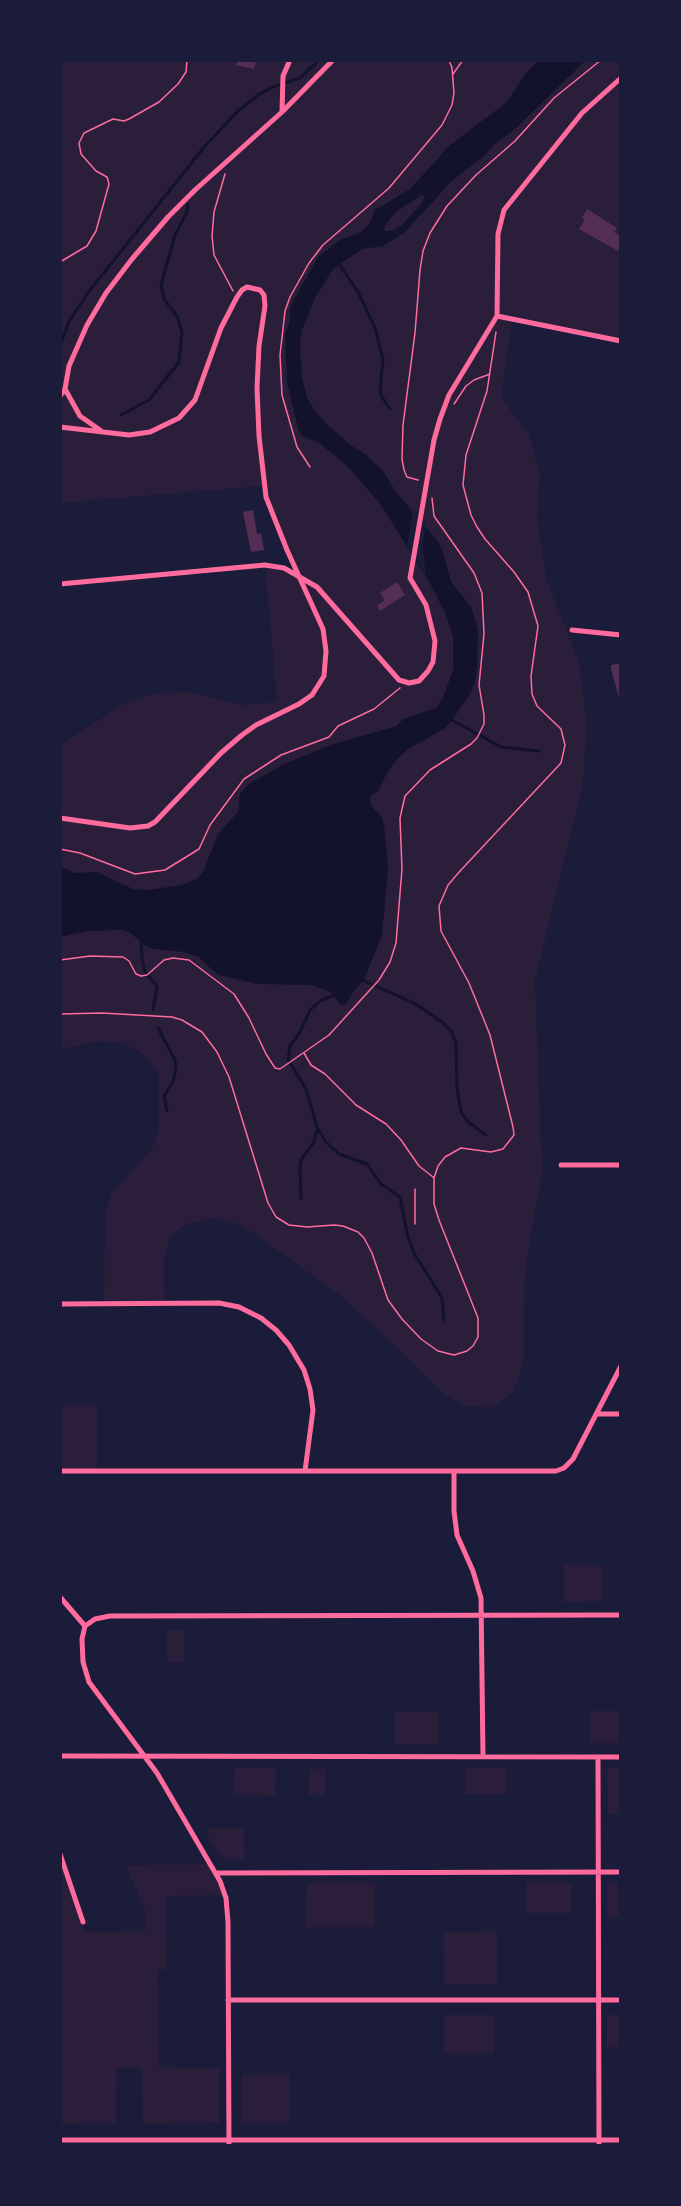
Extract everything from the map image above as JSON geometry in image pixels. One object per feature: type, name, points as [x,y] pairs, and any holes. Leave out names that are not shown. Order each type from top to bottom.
[{"type":"street","points":[[282,112],[282,81],[290,60]]},
{"type":"street","points":[[60,396],[65,389],[69,366],[79,340],[106,293],[132,258],[168,217],[282,112],[333,60]]},
{"type":"street","points":[[60,584],[265,566],[284,568],[312,583],[327,596],[395,677],[404,683],[411,683],[424,677],[435,652],[433,628],[426,605],[410,578],[424,494],[434,440],[444,407],[497,316],[498,234],[504,210],[582,113],[621,78]]},
{"type":"street","points":[[60,427],[129,435],[150,432],[184,414],[198,393],[222,328],[237,297],[242,290],[253,287],[260,290],[265,300],[257,383],[263,476],[273,517],[318,616],[326,639],[324,676],[312,695],[242,735],[221,753],[166,812],[148,826],[130,828],[60,818]]},
{"type":"street","points":[[497,316],[621,341]]},
{"type":"street","points":[[65,389],[80,416],[101,431]]},
{"type":"street","points":[[572,630],[621,635]]},
{"type":"street","points":[[561,1165],[621,1165]]},
{"type":"street","points":[[60,1304],[219,1303],[239,1307],[261,1318],[289,1345],[304,1370],[310,1389],[313,1410],[304,1471]]},
{"type":"street","points":[[60,1471],[546,1471],[564,1468],[573,1459],[621,1366]]},
{"type":"street","points":[[597,1414],[621,1414]]},
{"type":"street","points":[[454,1471],[455,1527],[479,1589],[483,1757]]},
{"type":"street","points":[[60,1597],[86,1626]]},
{"type":"street","points":[[229,2143],[226,1898],[216,1873],[146,1757],[89,1682],[83,1662],[81,1639],[86,1626],[95,1619],[110,1616],[621,1615]]},
{"type":"street","points":[[60,1756],[621,1757]]},
{"type":"street","points":[[598,1757],[598,2143]]},
{"type":"street","points":[[60,1854],[83,1922]]},
{"type":"street","points":[[216,1873],[621,1872]]},
{"type":"street","points":[[228,2000],[621,2000]]},
{"type":"street","points":[[60,2140],[98,2143],[598,2143],[621,2140]]},
{"type":"path","points":[[60,262],[87,246],[96,231],[109,184],[107,177],[96,171],[81,154],[79,143],[84,133],[112,119],[124,121],[129,119],[159,102],[178,84],[186,72],[187,60]]},
{"type":"path","points":[[310,467],[297,447],[283,401],[280,355],[285,311],[297,281],[323,245],[412,163],[449,114],[454,93],[453,74],[449,60]]},
{"type":"path","points":[[453,74],[463,60]]},
{"type":"path","points":[[420,481],[407,477],[402,459],[402,443],[420,270],[423,251],[430,233],[447,206],[476,176],[515,141],[554,98],[601,60]]},
{"type":"path","points":[[226,162],[223,186],[214,212],[212,236],[214,255],[237,297]]},
{"type":"path","points":[[620,257],[621,264]]},
{"type":"path","points":[[60,1014],[102,1013],[172,1017],[182,1020],[201,1032],[217,1052],[229,1077],[268,1203],[276,1217],[289,1226],[334,1225],[358,1232],[372,1253],[388,1300],[421,1339],[438,1351],[454,1355],[467,1351],[472,1346],[478,1336],[479,1327],[474,1306],[434,1204],[434,1178],[438,1166],[453,1151],[461,1148],[498,1151],[508,1145],[514,1135],[490,1035],[469,982],[441,931],[439,906],[448,885],[561,763],[565,752],[563,733],[557,724],[537,706],[532,694],[531,676],[538,626],[528,592],[477,527],[471,515],[463,485],[466,454],[487,391],[496,344],[497,316]]},
{"type":"path","points":[[451,409],[466,386],[481,376],[490,374]]},
{"type":"path","points":[[60,960],[90,956],[123,957],[129,961],[136,974],[147,975],[164,960],[173,958],[189,960],[227,988],[241,1004],[266,1054],[275,1068],[280,1069],[329,1035],[385,972],[396,943],[402,869],[400,818],[405,796],[430,770],[462,751],[477,738],[484,715],[479,685],[484,634],[482,593],[474,573],[434,516],[433,490]]},
{"type":"path","points":[[60,849],[80,852],[135,874],[165,870],[199,849],[206,831],[241,783],[262,767],[289,752],[329,737],[338,726],[374,709],[404,683]]},
{"type":"path","points":[[303,1053],[311,1065],[325,1074],[356,1105],[386,1124],[401,1140],[419,1166],[434,1178]]},
{"type":"path","points":[[415,1189],[415,1224]]},
{"type":"shaded area","points":[[60,60],[621,60],[621,341],[512,319],[501,398],[529,434],[540,476],[537,518],[546,578],[579,662],[587,724],[583,784],[535,981],[542,1174],[525,1271],[524,1360],[514,1392],[492,1408],[464,1405],[444,1394],[380,1331],[337,1293],[252,1232],[230,1221],[211,1218],[187,1224],[171,1235],[164,1258],[165,1302],[104,1303],[105,1211],[112,1193],[151,1150],[159,1131],[159,1073],[144,1055],[125,1044],[102,1041],[60,1049],[60,745],[125,703],[157,693],[188,692],[242,705],[277,702],[265,565],[284,568],[297,575],[264,486],[60,503]]},
{"type":"shaded area","points":[[539,60],[586,60],[512,132],[452,181],[404,233],[383,246],[362,249],[333,269],[315,298],[302,330],[300,343],[302,377],[307,398],[329,426],[384,472],[396,492],[437,540],[442,549],[451,582],[471,607],[478,629],[477,668],[470,694],[444,729],[408,749],[397,759],[378,791],[370,796],[371,806],[382,817],[384,825],[388,869],[382,935],[364,980],[346,1004],[341,1005],[332,993],[312,985],[257,984],[219,975],[199,957],[184,952],[154,949],[123,930],[87,931],[60,937],[60,866],[74,873],[97,872],[133,889],[148,890],[182,885],[197,879],[203,872],[218,834],[238,812],[240,794],[249,784],[282,765],[330,745],[397,726],[403,719],[436,708],[443,698],[453,670],[453,637],[446,615],[431,585],[381,505],[351,470],[319,443],[299,432],[287,382],[285,335],[290,321],[290,307],[318,257],[340,240],[361,232],[370,223],[375,210],[410,189],[450,145],[507,102],[526,73]],"holes":[[[422,195],[425,197],[402,225],[392,231],[385,231],[384,228],[397,211]]]},
{"type":"shaded area","points":[[60,1405],[97,1405],[97,1470],[60,1471]]},
{"type":"shaded area","points":[[564,1565],[602,1565],[602,1601],[564,1602]]},
{"type":"shaded area","points":[[167,1630],[184,1630],[184,1662],[167,1662]]},
{"type":"shaded area","points":[[590,1711],[621,1711],[621,1743],[590,1743]]},
{"type":"shaded area","points":[[395,1712],[439,1712],[439,1744],[395,1744]]},
{"type":"shaded area","points":[[235,1768],[276,1768],[275,1796],[234,1795]]},
{"type":"shaded area","points":[[466,1768],[506,1768],[506,1795],[466,1794]]},
{"type":"shaded area","points":[[608,1768],[621,1768],[621,1814],[608,1814]]},
{"type":"shaded area","points":[[309,1769],[325,1769],[325,1795],[309,1795]]},
{"type":"shaded area","points":[[207,1828],[244,1828],[245,1859],[224,1859],[209,1840]]},
{"type":"shaded area","points":[[60,1854],[83,1922],[84,1932],[146,1931],[146,1913],[126,1865],[210,1864],[225,1895],[166,1896],[167,1969],[157,1970],[159,2067],[219,2068],[219,2123],[143,2124],[142,2068],[117,2068],[116,2123],[60,2124]]},
{"type":"shaded area","points":[[307,1883],[375,1883],[375,1927],[306,1927]]},
{"type":"shaded area","points":[[526,1883],[571,1883],[571,1913],[526,1913]]},
{"type":"shaded area","points":[[607,1883],[618,1883],[619,1917],[607,1917]]},
{"type":"shaded area","points":[[497,1931],[497,1984],[444,1984],[443,1932]]},
{"type":"shaded area","points":[[444,2015],[494,2015],[494,2053],[444,2053]]},
{"type":"shaded area","points":[[607,2015],[621,2015],[621,2047],[607,2047]]},
{"type":"shaded area","points":[[242,2075],[290,2075],[290,2123],[242,2123]]},
{"type":"pier","points":[[413,507],[426,522],[423,546],[426,576],[407,545]]},
{"type":"building","points":[[238,60],[256,60],[254,69],[236,65]]},
{"type":"building","points":[[587,209],[617,228],[614,232],[621,236],[621,246],[618,251],[579,229],[585,220],[582,218]]},
{"type":"building","points":[[253,510],[257,534],[261,533],[264,550],[251,552],[243,512]]},
{"type":"building","points":[[397,582],[405,595],[380,611],[377,606],[385,600],[380,593]]},
{"type":"building","points":[[621,663],[621,701],[620,701],[611,665]]},
{"type":"waterway","points":[[60,346],[69,321],[90,290],[205,146],[238,111],[258,95],[300,78],[319,60]]},
{"type":"waterway","points":[[121,415],[149,400],[179,362],[182,332],[177,316],[164,299],[161,285],[175,235],[187,212],[188,205]]},
{"type":"waterway","points":[[339,264],[358,292],[375,328],[383,359],[380,391],[390,409]]},
{"type":"waterway","points":[[452,720],[501,747],[539,751]]},
{"type":"waterway","points":[[141,943],[145,972],[157,986],[153,1010]]},
{"type":"waterway","points":[[364,981],[414,1003],[451,1031],[456,1043],[457,1088],[461,1112],[468,1122],[486,1135]]},
{"type":"waterway","points":[[334,995],[320,1001],[310,1010],[299,1034],[290,1046],[288,1059],[306,1089],[317,1127],[326,1142],[339,1154],[367,1164],[381,1184],[400,1197],[408,1237],[414,1253],[442,1298],[444,1320]]},
{"type":"waterway","points":[[158,1028],[175,1060],[176,1068],[173,1082],[164,1096],[167,1111]]},
{"type":"waterway","points":[[301,1198],[301,1160],[314,1142],[317,1130]]}]
